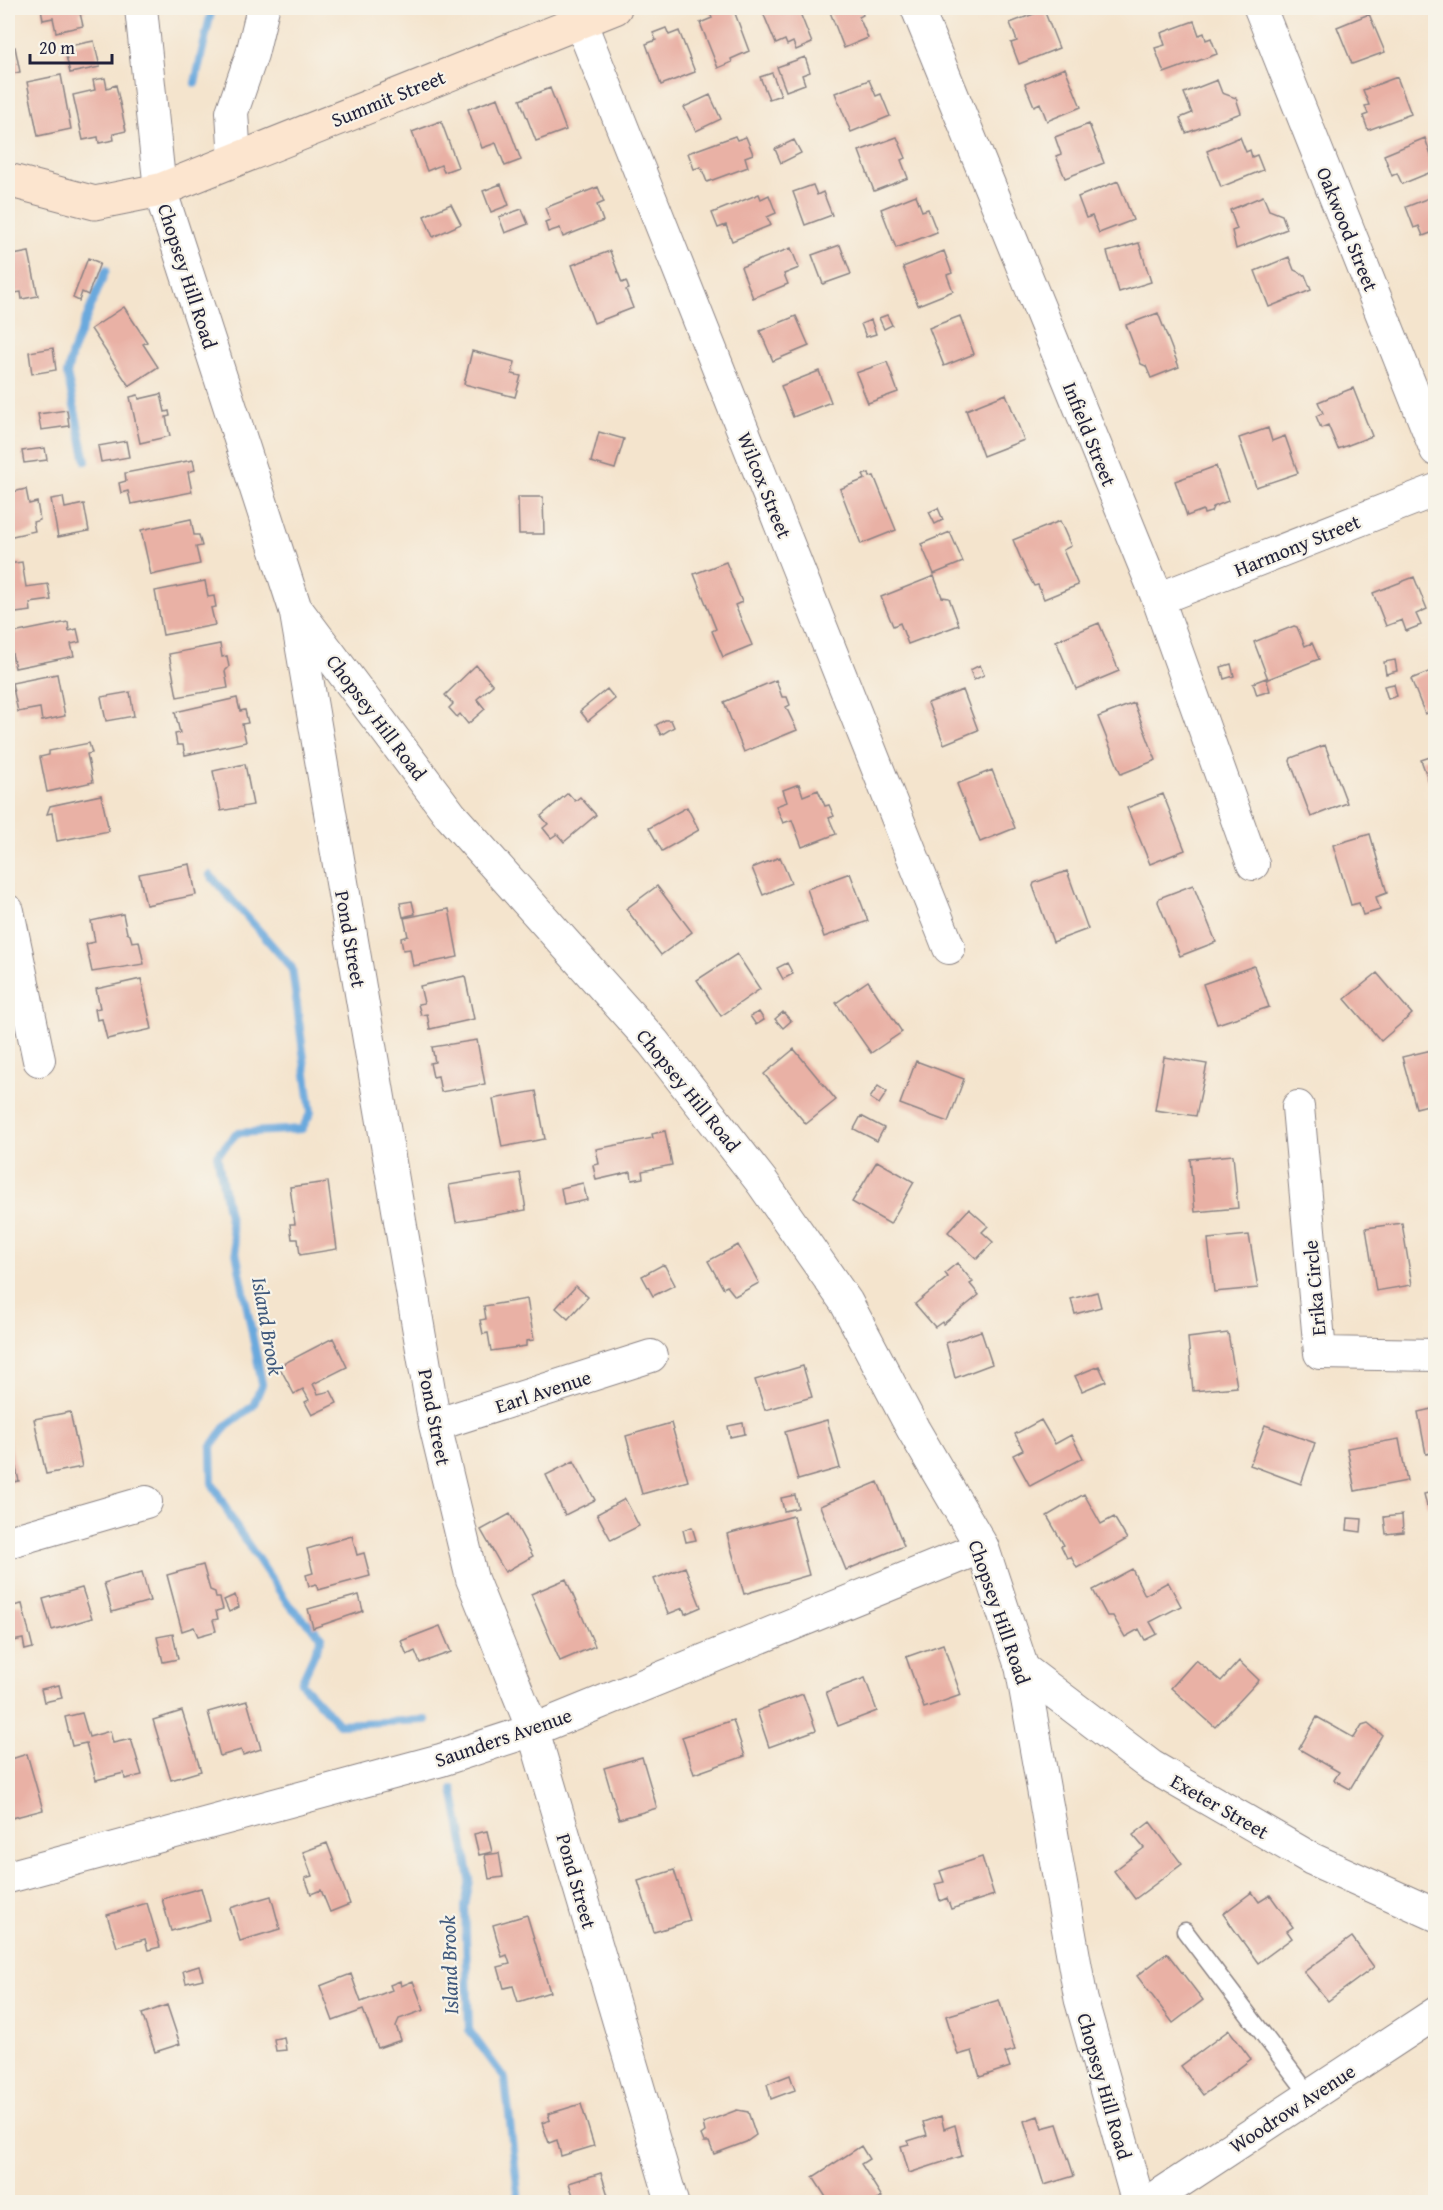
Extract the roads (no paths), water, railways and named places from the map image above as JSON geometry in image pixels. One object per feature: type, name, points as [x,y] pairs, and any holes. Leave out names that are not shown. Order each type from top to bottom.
[{"type":"main road","name":"Summit Street","points":[[160,190],[615,8]]},
{"type":"main road","name":"Chopsey Hill Road","points":[[8,180],[95,203],[160,190]]},
{"type":"street","points":[[141,8],[160,190]]},
{"type":"street","points":[[235,160],[232,112],[252,54],[262,8]]},
{"type":"street","name":"Infield Street","points":[[917,8],[1158,599],[1254,864]]},
{"type":"street","name":"Oakwood Street","points":[[1260,8],[1436,450]]},
{"type":"street","name":"Wilcox Street","points":[[580,21],[949,948]]},
{"type":"street","name":"Chopsey Hill Road","points":[[160,190],[295,608],[451,816],[653,1042],[762,1182],[846,1302],[913,1430],[982,1547],[1022,1668],[1081,1999],[1138,2202]]},
{"type":"street","name":"Harmony Street","points":[[1158,599],[1436,490]]},
{"type":"street","name":"Pond Street","points":[[295,608],[435,1425],[472,1579],[533,1730],[672,2202]]},
{"type":"street","points":[[8,911],[39,1060]]},
{"type":"street","name":"Erika Circle","points":[[1298,1107],[1320,1353],[1436,1355]]},
{"type":"street","name":"Earl Avenue","points":[[435,1425],[651,1356]]},
{"type":"street","points":[[8,1542],[146,1502]]},
{"type":"street","name":"Saunders Avenue","points":[[8,1877],[441,1760],[533,1730],[982,1547]]},
{"type":"street","name":"Exeter Street","points":[[1022,1668],[1152,1766],[1312,1859],[1436,1916]]},
{"type":"street","name":"Woodrow Avenue","points":[[1149,2202],[1436,2013]]},
{"type":"lane","points":[[1185,1931],[1310,2096]]},
{"type":"waterway","name":"Island Brook","points":[[195,83],[212,8]]},
{"type":"waterway","name":"Island Brook","points":[[86,461],[67,374],[72,353],[106,270]]},
{"type":"waterway","name":"Island Brook","points":[[210,875],[292,968],[311,1112],[302,1129],[237,1133],[217,1155],[262,1384],[253,1406],[227,1425],[211,1447],[212,1483],[235,1525],[289,1605],[322,1637],[301,1683],[339,1724],[426,1720]]},
{"type":"waterway","name":"Island Brook","points":[[453,1789],[470,1880],[465,1906],[469,2030],[505,2079],[519,2202]]}]
